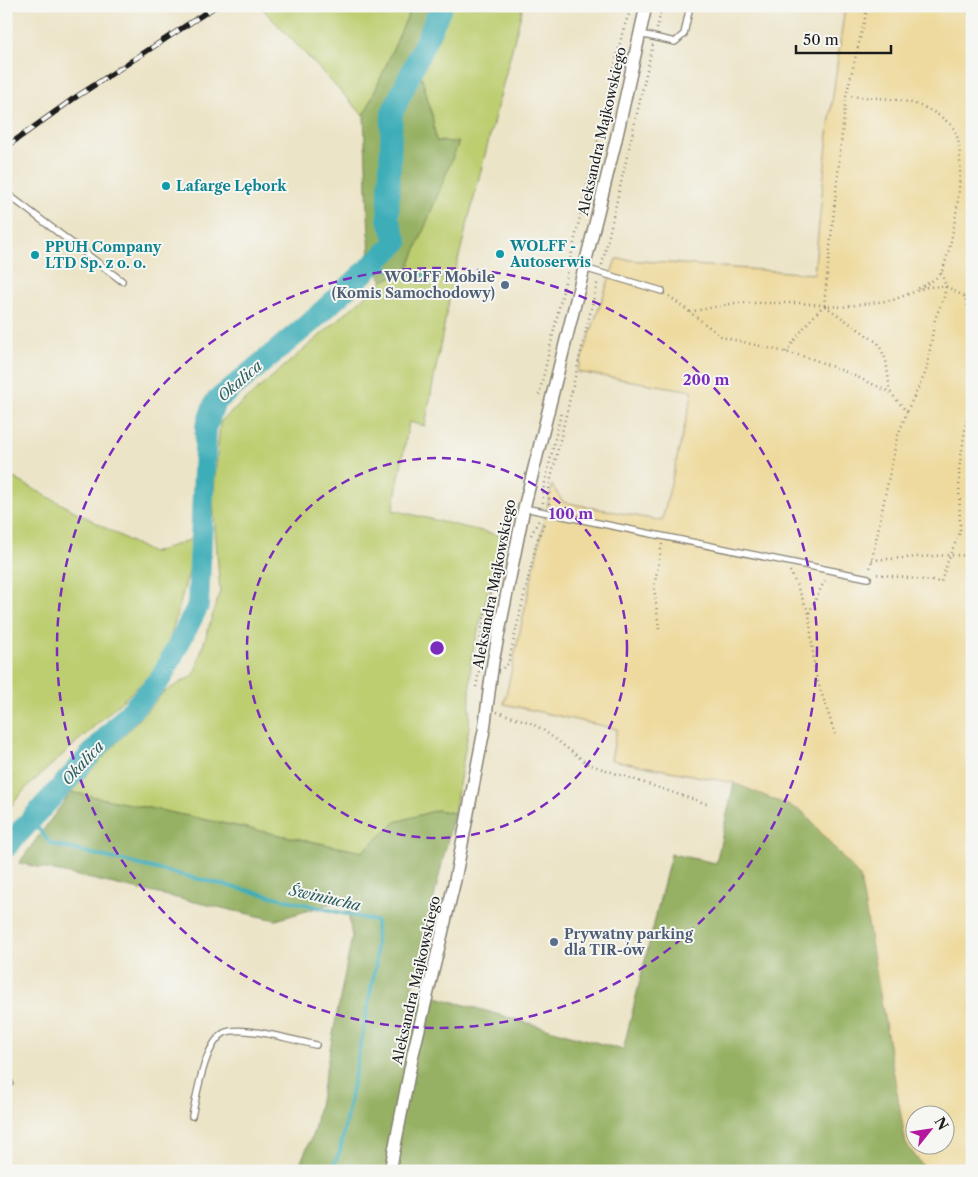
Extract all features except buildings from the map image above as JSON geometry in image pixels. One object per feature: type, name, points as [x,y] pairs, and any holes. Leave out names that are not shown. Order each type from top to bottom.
[{"type":"street","name":"Aleksandra Majkowskiego","points":[[390,1171],[413,1054],[455,880],[487,710],[494,652],[524,508],[615,144],[646,6]]},
{"type":"lane","points":[[640,34],[675,42],[684,34],[690,6]]},
{"type":"lane","points":[[6,193],[122,281]]},
{"type":"lane","points":[[584,268],[662,291]]},
{"type":"lane","points":[[524,508],[868,578]]},
{"type":"lane","points":[[192,1116],[205,1065],[214,1044],[224,1033],[240,1030],[316,1045]]},
{"type":"path","points":[[786,352],[805,326],[824,306],[846,96],[868,6]]},
{"type":"path","points":[[846,96],[912,101],[952,125],[960,143],[962,165],[948,248],[941,273],[946,286],[944,298],[929,344],[926,372],[897,438],[869,573],[941,582],[960,532],[959,469],[972,385]]},
{"type":"path","points":[[912,293],[941,273]]},
{"type":"path","points":[[690,312],[734,303],[801,303],[841,307],[884,302],[927,287],[946,286],[965,296],[972,295]]},
{"type":"path","points":[[662,291],[722,337],[810,358],[890,392],[907,412]]},
{"type":"path","points":[[965,296],[972,322]]},
{"type":"path","points":[[824,306],[878,344],[886,360],[890,392]]},
{"type":"path","points":[[659,629],[654,587],[664,537]]},
{"type":"path","points":[[872,560],[950,555],[972,556]]},
{"type":"path","points":[[785,561],[809,613],[815,673],[835,734]]},
{"type":"path","points":[[809,613],[830,570]]},
{"type":"path","points":[[487,710],[529,722],[588,764],[707,804]]},
{"type":"green space","points":[[260,6],[412,6],[364,116]]},
{"type":"green space","points":[[412,6],[450,6],[419,68],[432,115],[436,141],[459,142],[408,269],[383,281],[370,260],[364,116]]},
{"type":"green space","points":[[450,6],[523,6],[452,284],[425,426],[409,422],[393,510],[502,536],[471,659],[469,727],[454,813],[437,810],[396,822],[363,852],[71,792],[164,692],[194,675],[220,591],[213,502],[220,422],[383,281],[408,269],[458,143],[436,141],[432,115],[419,67]]},
{"type":"green space","points":[[6,474],[152,553],[192,539],[190,568],[163,664],[26,788],[6,812]]},
{"type":"green space","points":[[734,783],[802,811],[860,877],[906,1144],[906,1154],[914,1154],[927,1171],[297,1171],[314,1131],[352,937],[346,899],[276,920],[19,863],[71,792],[362,852],[396,822],[437,810],[454,813],[412,990],[623,1050],[671,854],[716,863]]},
{"type":"sand","points":[[845,6],[961,6],[972,23],[972,1171],[927,1171],[914,1154],[956,1154],[956,1104],[906,1104],[906,1144],[860,877],[802,811],[734,783],[611,760],[617,729],[504,704],[552,485],[563,502],[662,521],[693,391],[577,372],[616,259],[814,274],[829,125]]},
{"type":"waterway","name":"Okalica","points":[[6,847],[161,678],[198,606],[206,427],[215,402],[312,321],[397,242],[388,219],[392,113],[442,6]]},
{"type":"waterway","points":[[373,266],[440,278]]},
{"type":"waterway","name":"Świniucha","points":[[31,820],[51,844],[376,921],[376,963],[340,1151],[331,1171]]},
{"type":"railway","points":[[6,147],[73,99],[216,6]]},
{"type":"place","name":"Lafarge Lębork","points":[[166,186]]},
{"type":"place","name":"WOLFF - Autoserwis","points":[[500,254]]},
{"type":"place","name":"PPUH Company LTD Sp. z o. o.","points":[[35,255]]},
{"type":"place","name":"WOLFF Mobile (Komis Samochodowy)","points":[[505,285]]},
{"type":"place","name":"Prywatny parking dla TIR-ów","points":[[554,942]]}]
